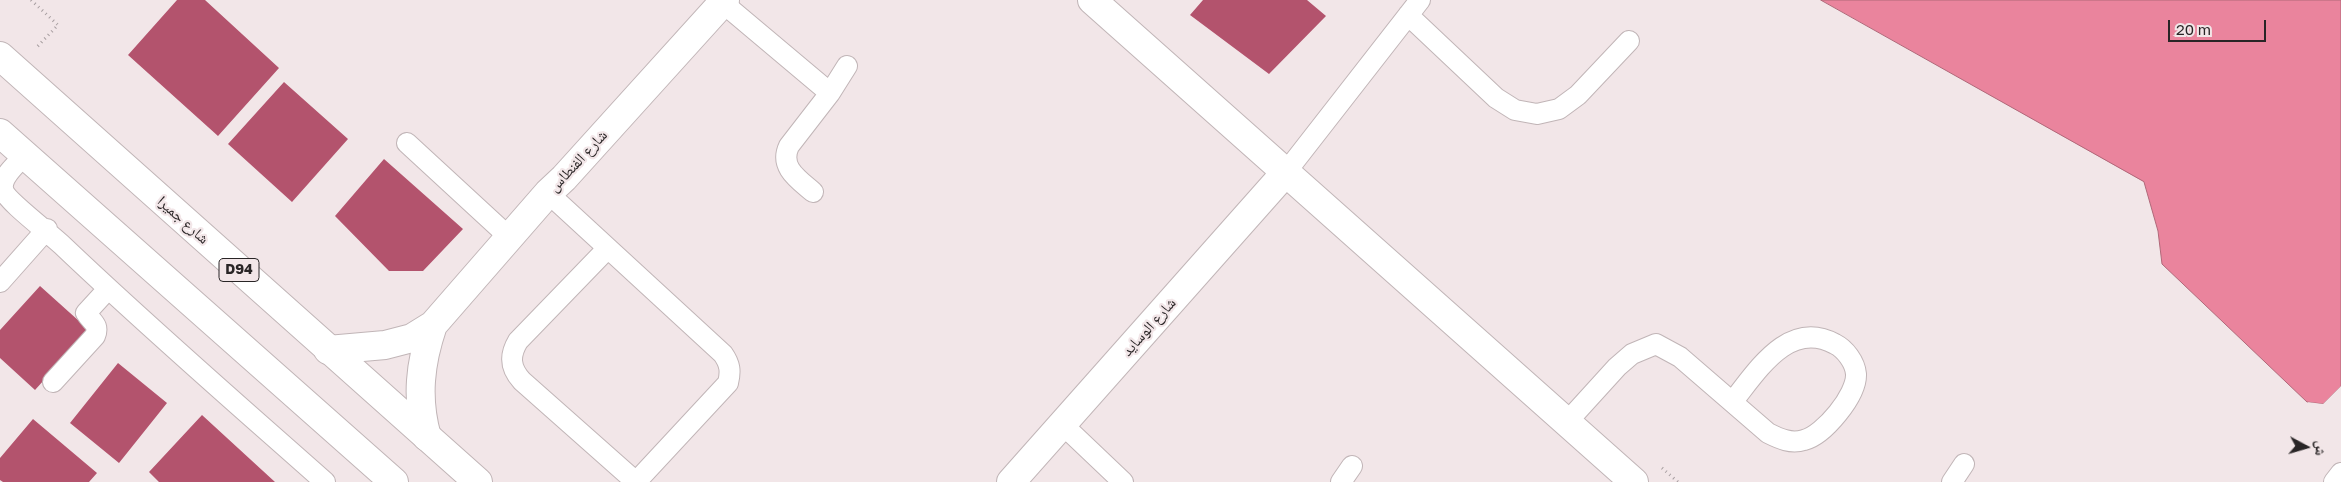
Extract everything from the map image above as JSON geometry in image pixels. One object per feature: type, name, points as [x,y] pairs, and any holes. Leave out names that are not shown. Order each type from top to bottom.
[{"type":"street","points":[[1092,0],[1634,482]]},
{"type":"street","name":"شارع الفنطاس","points":[[328,350],[385,345],[412,338],[433,325],[548,193],[564,178],[724,2]]},
{"type":"street","name":"شارع جميرا","points":[[8,63],[478,482]]},
{"type":"street","points":[[0,133],[394,482]]},
{"type":"street","name":"شارع الوسايد","points":[[1011,482],[1286,172]]},
{"type":"street","name":"شارع الفنطاس","points":[[427,437],[422,419],[420,381],[426,345],[433,325]]},
{"type":"lane","points":[[724,2],[830,93]]},
{"type":"lane","points":[[1286,172],[1414,8],[1496,98],[1515,110],[1537,114],[1559,109],[1578,95],[1629,41]]},
{"type":"lane","points":[[813,192],[790,172],[786,164],[785,154],[789,146],[830,93],[847,66]]},
{"type":"lane","points":[[407,142],[509,237]]},
{"type":"lane","points":[[25,155],[8,174],[4,182],[3,190],[8,199],[47,229],[108,289],[325,482]]},
{"type":"lane","points":[[548,193],[723,354],[728,363],[731,373],[728,383],[636,482],[515,373],[511,356],[518,341],[607,249]]},
{"type":"lane","points":[[0,282],[47,229]]},
{"type":"lane","points":[[53,382],[95,336],[96,324],[86,313],[108,289]]},
{"type":"lane","points":[[1567,422],[1617,367],[1632,354],[1656,344],[1680,358],[1733,400],[1768,433],[1779,439],[1792,442],[1816,435],[1846,402],[1854,389],[1856,373],[1850,358],[1840,347],[1826,339],[1811,336],[1796,338],[1768,358],[1733,400]]},
{"type":"lane","points":[[1062,424],[1123,482]]},
{"type":"lane","points":[[1952,482],[1964,464]]},
{"type":"lane","points":[[2334,482],[2341,473]]},
{"type":"path","points":[[8,63],[58,25],[31,0]]},
{"type":"shaded area","points":[[1821,0],[2341,0],[2341,386],[2323,404],[2307,402],[2162,264],[2158,231],[2144,182]]},
{"type":"pier","points":[[2341,386],[2341,390],[2324,406],[2307,402],[2323,404]]},
{"type":"building","points":[[177,0],[205,0],[279,68],[218,136],[128,55]]},
{"type":"building","points":[[1203,0],[1307,0],[1326,16],[1269,74],[1190,15]]},
{"type":"building","points":[[284,82],[348,139],[292,202],[228,144]]},
{"type":"building","points":[[384,159],[463,229],[423,271],[389,271],[335,216]]},
{"type":"building","points":[[40,286],[89,330],[35,390],[0,358],[0,330]]},
{"type":"building","points":[[118,363],[167,403],[119,463],[70,423]]},
{"type":"building","points":[[202,415],[275,482],[159,482],[149,472]]},
{"type":"building","points":[[33,419],[97,473],[89,482],[3,482],[0,480],[0,458]]}]
